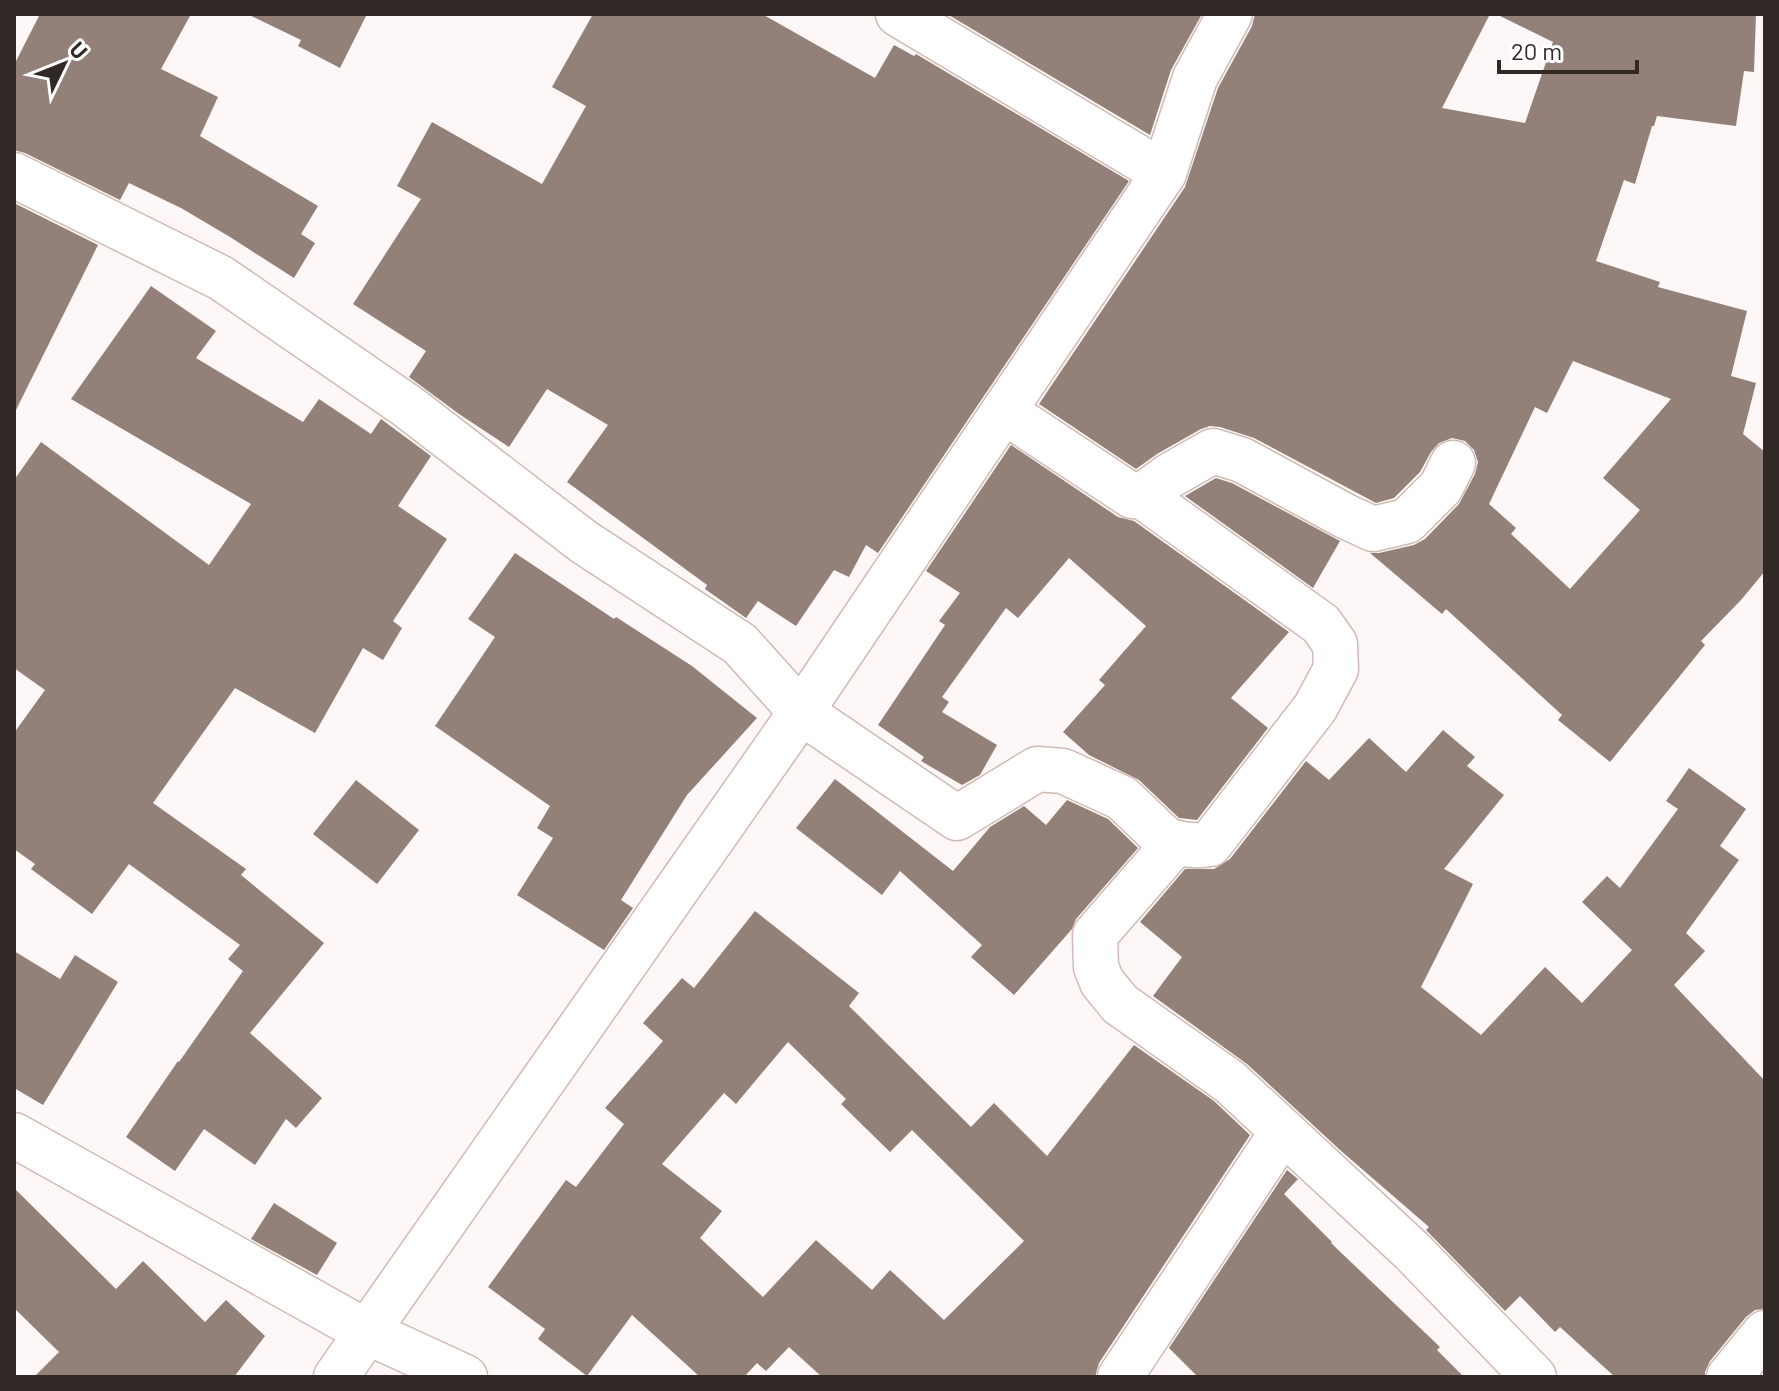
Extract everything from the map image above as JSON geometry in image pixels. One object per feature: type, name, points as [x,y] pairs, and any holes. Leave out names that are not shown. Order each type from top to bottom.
[{"type":"street","points":[[898,14],[1164,173]]},
{"type":"street","points":[[336,1377],[801,712],[1164,173],[1195,78],[1230,14]]},
{"type":"street","points":[[14,175],[221,278],[407,406],[584,542],[740,644],[801,712],[957,818],[1037,769],[1063,771],[1122,798],[1169,846],[1168,851],[1095,935],[1096,967],[1102,982],[1120,1004],[1230,1082],[1412,1251],[1534,1377]]},
{"type":"street","points":[[1004,411],[1132,496],[1142,496],[1321,624],[1335,644],[1336,669],[1315,708],[1210,844],[1201,846],[1166,840]]},
{"type":"street","points":[[1142,496],[1169,476],[1213,451],[1242,460],[1373,529],[1407,521],[1441,487],[1453,463]]},
{"type":"street","points":[[1120,1377],[1283,1131]]},
{"type":"street","points":[[14,1135],[367,1332],[465,1377]]},
{"type":"street","points":[[1729,1377],[1765,1333]]},
{"type":"building","points":[[40,14],[191,14],[161,69],[218,97],[200,136],[318,206],[301,234],[315,243],[294,278],[181,208],[129,183],[120,200],[14,150],[14,65]]},
{"type":"building","points":[[247,14],[367,14],[340,68],[298,46],[301,40]]},
{"type":"building","points":[[593,14],[762,14],[875,78],[894,45],[914,56],[916,54],[1129,181],[878,553],[866,545],[849,577],[834,570],[796,626],[758,601],[746,618],[705,589],[707,585],[567,482],[608,425],[547,389],[509,447],[409,377],[426,351],[353,304],[421,199],[397,186],[432,122],[542,184],[586,106],[552,87]]},
{"type":"building","points":[[947,14],[1202,14],[1171,70],[1150,135]]},
{"type":"building","points":[[1255,14],[1490,14],[1442,108],[1525,123],[1553,42],[1496,14],[1756,14],[1754,72],[1744,71],[1736,126],[1657,116],[1635,184],[1624,180],[1596,261],[1660,282],[1658,287],[1747,311],[1731,376],[1756,383],[1743,434],[1765,452],[1765,571],[1701,641],[1705,645],[1610,762],[1558,720],[1562,715],[1446,609],[1442,614],[1370,553],[1414,545],[1425,539],[1459,504],[1478,462],[1474,450],[1465,441],[1452,438],[1439,443],[1420,472],[1394,498],[1376,503],[1254,438],[1220,427],[1201,429],[1136,469],[1039,404],[1185,187],[1218,88],[1252,26]],"holes":[[[1573,361],[1671,399],[1603,478],[1640,510],[1570,589],[1511,534],[1516,528],[1489,504],[1535,407],[1547,413]]]},
{"type":"building","points":[[14,203],[98,245],[14,414]]},
{"type":"building","points":[[151,286],[216,331],[196,358],[303,422],[319,399],[371,434],[381,419],[431,456],[398,506],[447,539],[393,621],[402,628],[383,660],[363,648],[315,733],[235,688],[153,803],[246,869],[241,875],[324,943],[250,1033],[322,1098],[296,1128],[286,1119],[255,1165],[204,1129],[175,1171],[126,1137],[243,971],[228,959],[240,945],[129,864],[92,914],[31,869],[35,864],[14,849],[14,733],[45,690],[14,668],[14,480],[41,442],[209,565],[251,504],[71,399]]},
{"type":"building","points":[[1011,445],[1118,517],[1134,521],[1289,632],[1231,698],[1268,728],[1197,820],[1179,818],[1139,780],[1089,755],[1063,732],[1105,685],[1099,680],[1146,626],[1069,558],[1018,618],[1006,608],[942,697],[949,702],[942,712],[997,745],[980,775],[962,785],[921,761],[924,757],[878,725],[945,625],[939,621],[960,593],[926,571]]},
{"type":"building","points":[[1216,478],[1232,483],[1340,541],[1313,588],[1185,496]]},
{"type":"building","points":[[515,553],[692,666],[757,718],[687,795],[621,900],[633,908],[604,950],[517,895],[553,838],[537,828],[550,806],[435,726],[495,637],[468,619]]},
{"type":"building","points":[[1443,730],[1475,757],[1467,766],[1504,795],[1444,869],[1473,884],[1421,987],[1481,1035],[1545,967],[1582,1003],[1632,950],[1582,902],[1607,876],[1620,888],[1678,809],[1666,801],[1689,768],[1746,809],[1720,846],[1739,860],[1686,933],[1705,951],[1674,985],[1765,1081],[1765,1309],[1755,1310],[1746,1317],[1710,1361],[1705,1377],[1615,1377],[1560,1327],[1555,1332],[1520,1296],[1505,1311],[1426,1230],[1429,1227],[1247,1064],[1153,996],[1182,957],[1140,922],[1185,869],[1214,869],[1230,859],[1306,761],[1329,780],[1369,738],[1406,772]]},
{"type":"building","points":[[835,779],[953,871],[990,827],[1024,806],[1046,825],[1067,800],[1108,819],[1138,848],[1014,995],[971,957],[982,945],[900,871],[882,895],[796,828]]},
{"type":"building","points":[[356,780],[419,830],[377,884],[313,834]]},
{"type":"building","points":[[755,911],[859,993],[849,1006],[971,1127],[994,1103],[1047,1156],[1134,1045],[1214,1101],[1250,1135],[1099,1363],[1095,1377],[822,1377],[789,1347],[766,1371],[757,1363],[744,1377],[700,1377],[632,1315],[587,1376],[538,1339],[545,1329],[488,1287],[566,1180],[576,1187],[624,1124],[605,1108],[663,1041],[643,1023],[682,978],[694,988]],"holes":[[[788,1042],[846,1099],[841,1104],[890,1152],[912,1130],[1024,1241],[944,1320],[890,1270],[872,1290],[816,1240],[763,1297],[700,1238],[722,1211],[662,1164],[724,1093],[736,1104]]]},
{"type":"building","points":[[14,951],[60,979],[75,955],[118,982],[43,1105],[14,1088]]},
{"type":"building","points":[[1287,1170],[1298,1179],[1284,1194],[1440,1347],[1437,1350],[1464,1377],[1198,1377],[1169,1348]]},
{"type":"building","points":[[14,1188],[116,1289],[143,1261],[205,1322],[226,1300],[265,1336],[234,1377],[34,1377],[59,1352],[14,1308]]},
{"type":"building","points":[[274,1203],[337,1243],[317,1275],[251,1239]]}]
